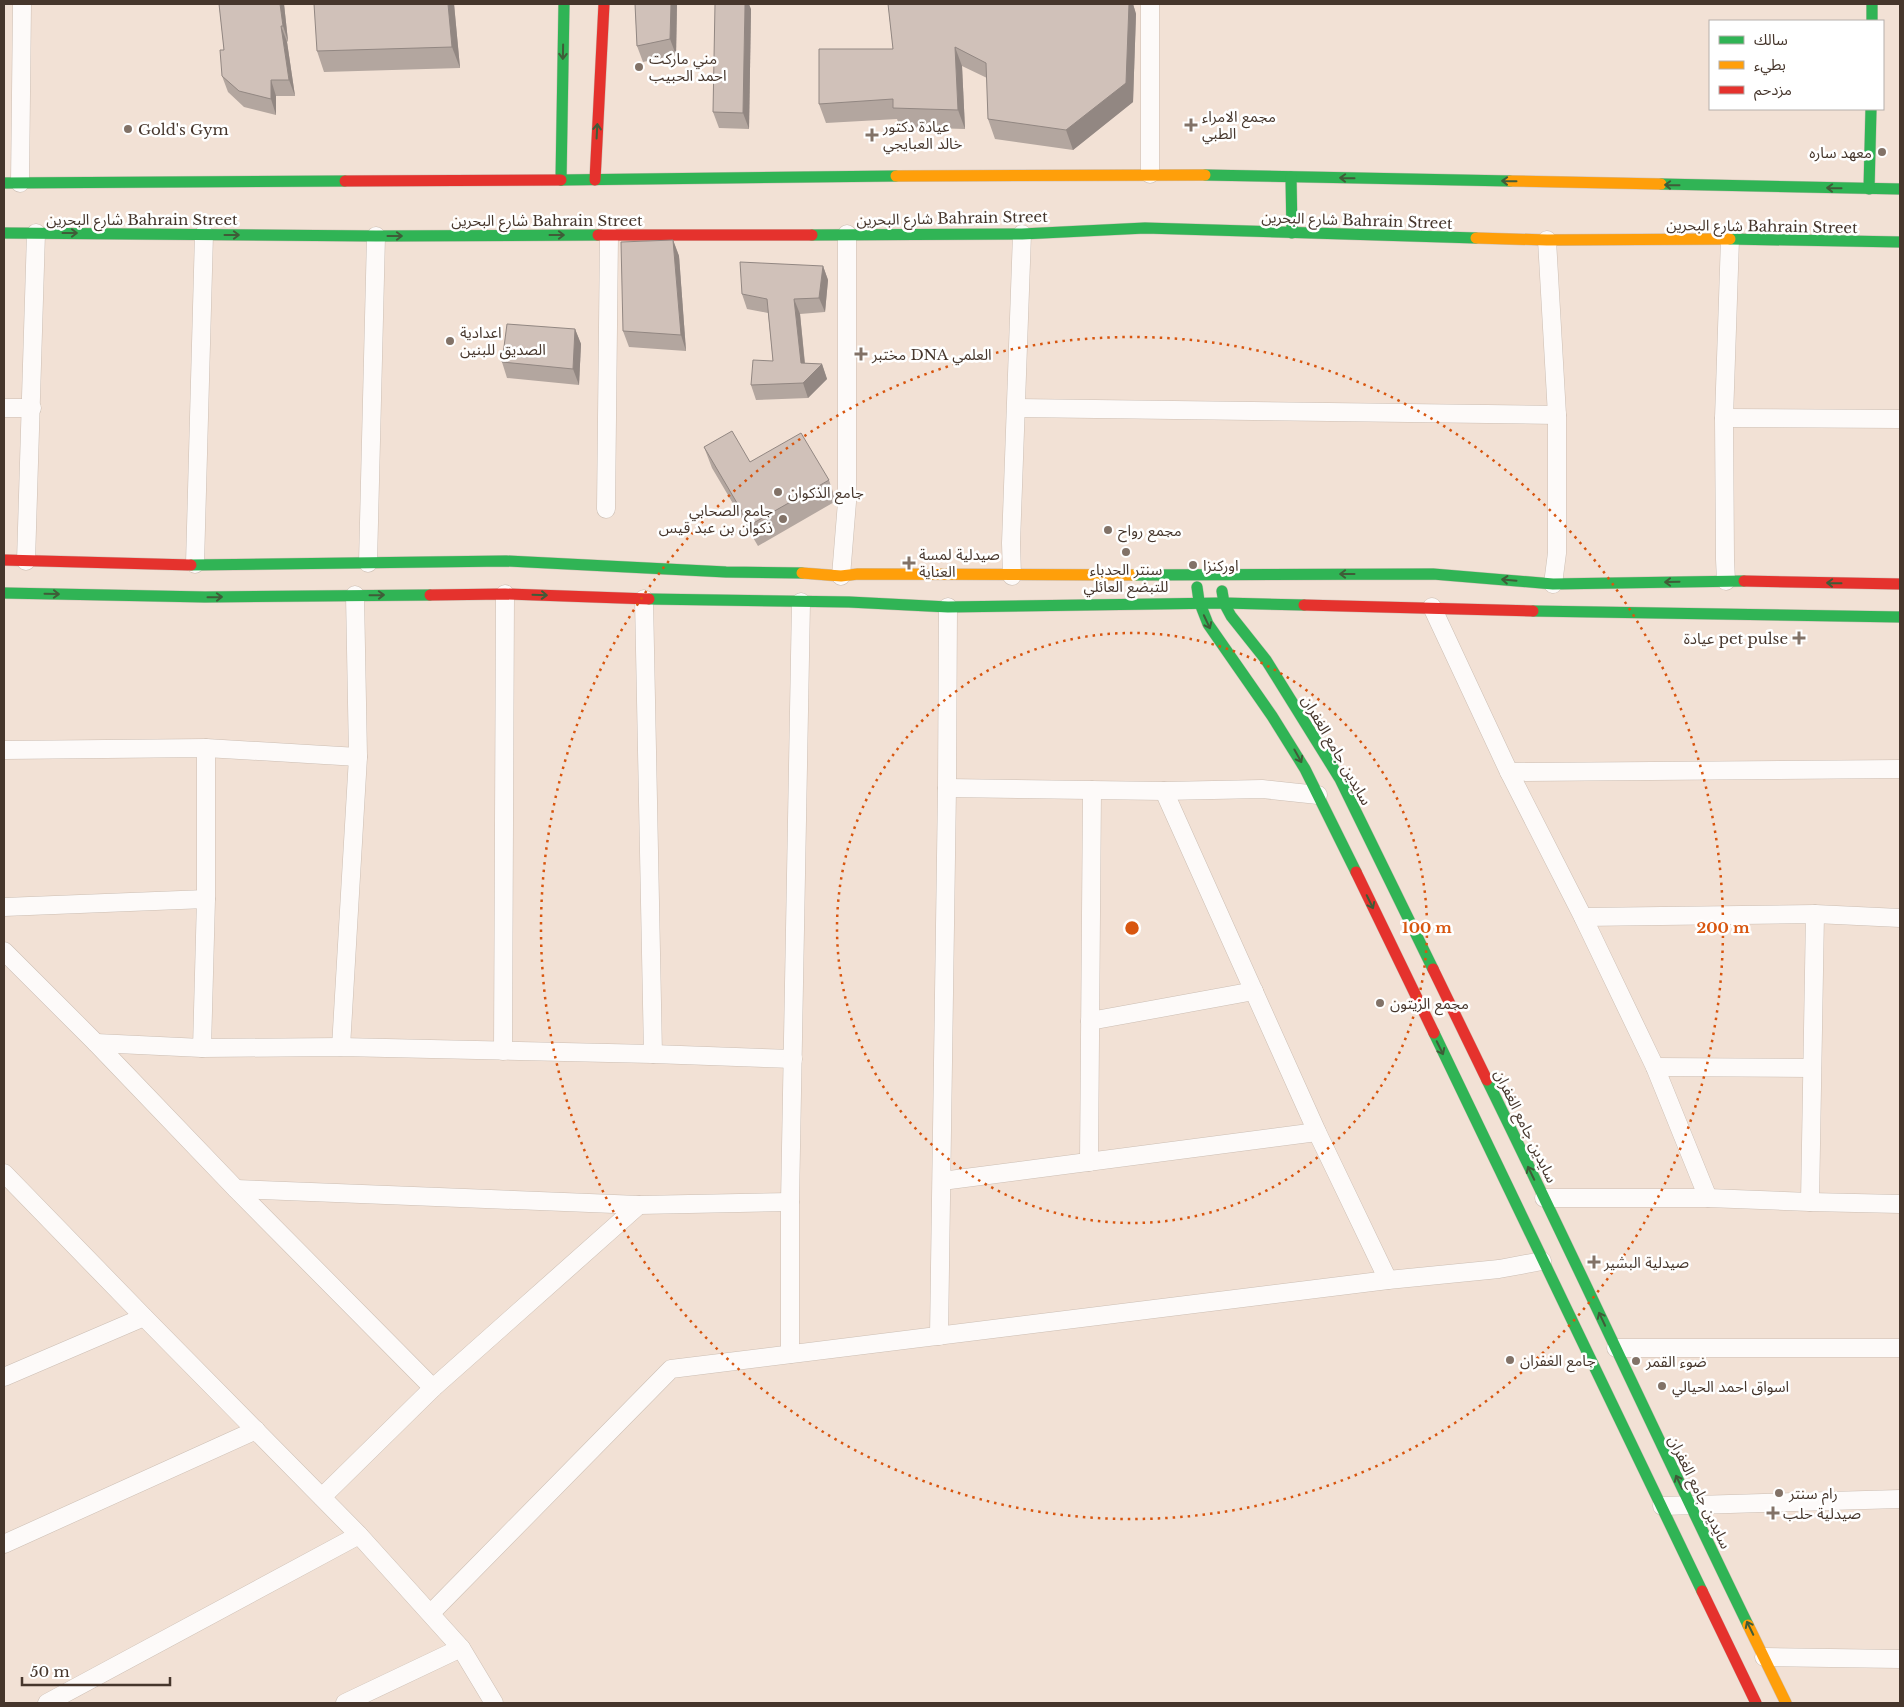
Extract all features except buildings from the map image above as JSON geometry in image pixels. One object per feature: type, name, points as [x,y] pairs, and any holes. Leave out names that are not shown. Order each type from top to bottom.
[{"type":"street","points":[[22,4],[12,183],[595,180],[1150,174],[1900,189]]},
{"type":"street","points":[[561,180],[564,4]]},
{"type":"street","points":[[595,180],[604,4]]},
{"type":"street","points":[[1150,4],[1150,174]]},
{"type":"street","points":[[1872,4],[1872,20]]},
{"type":"street","points":[[1869,189],[1871,110]]},
{"type":"street","points":[[1291,177],[1292,233]]},
{"type":"street","name":"شارع البحرين Bahrain Street","points":[[4,233],[376,236],[1022,234],[1145,228],[1547,240],[1730,239],[1900,242]]},
{"type":"street","points":[[26,561],[36,233]]},
{"type":"street","points":[[195,564],[204,234]]},
{"type":"street","points":[[841,576],[847,502],[847,234]]},
{"type":"street","points":[[1012,576],[1011,543],[1022,234]]},
{"type":"street","points":[[606,509],[610,235]]},
{"type":"street","points":[[368,563],[376,236]]},
{"type":"street","points":[[1726,581],[1724,559],[1724,418],[1730,239]]},
{"type":"street","points":[[1547,240],[1557,415],[1557,553],[1553,584]]},
{"type":"street","points":[[4,408],[32,408]]},
{"type":"street","points":[[1017,408],[1557,415]]},
{"type":"street","points":[[1724,418],[1900,419]]},
{"type":"street","points":[[4,560],[195,564],[506,561],[726,586],[801,602],[948,607],[1224,603],[1432,606],[1551,612],[1852,612],[1900,617]]},
{"type":"street","points":[[4,593],[205,597],[506,594],[644,599],[726,586],[789,572],[841,576],[858,574],[1012,576],[1433,574],[1553,584],[1726,581],[1854,587],[1900,584]]},
{"type":"street","points":[[1197,575],[1199,603],[1213,635],[1241,670],[1293,748],[1318,795],[1756,1703]]},
{"type":"street","name":"سايدين جامع الغفران","points":[[1221,575],[1224,603],[1242,631],[1266,660],[1340,778],[1572,1253],[1689,1504],[1786,1703]]},
{"type":"street","points":[[503,1051],[506,594]]},
{"type":"street","points":[[341,1048],[358,757],[355,595]]},
{"type":"street","points":[[644,599],[653,1054]]},
{"type":"street","points":[[790,1354],[790,1202],[801,602]]},
{"type":"street","points":[[1432,606],[1509,772],[1584,917],[1655,1067],[1708,1198]]},
{"type":"street","points":[[939,1336],[948,607]]},
{"type":"street","points":[[4,750],[206,748],[358,757]]},
{"type":"street","points":[[202,1048],[206,899],[206,748]]},
{"type":"street","points":[[1509,772],[1900,769]]},
{"type":"street","points":[[947,788],[1164,791],[1262,790],[1318,795]]},
{"type":"street","points":[[1089,1162],[1092,790]]},
{"type":"street","points":[[1164,791],[1317,1132],[1388,1280]]},
{"type":"street","points":[[4,907],[206,899]]},
{"type":"street","points":[[1584,917],[1815,914],[1900,918]]},
{"type":"street","points":[[1810,1202],[1815,914]]},
{"type":"street","points":[[8,962],[96,1043],[236,1189],[433,1388]]},
{"type":"street","points":[[1090,1021],[1254,991]]},
{"type":"street","points":[[96,1043],[202,1048],[341,1048],[793,1058]]},
{"type":"street","points":[[1655,1067],[1812,1068]]},
{"type":"street","points":[[942,1181],[1317,1132]]},
{"type":"street","points":[[4,1173],[144,1318],[359,1535],[461,1648],[494,1703]]},
{"type":"street","points":[[236,1189],[639,1205],[790,1202]]},
{"type":"street","points":[[1544,1198],[1708,1198],[1900,1204]]},
{"type":"street","points":[[322,1497],[433,1388],[639,1205]]},
{"type":"street","points":[[431,1613],[671,1369],[1388,1280],[1499,1269],[1542,1261]]},
{"type":"street","points":[[4,1377],[144,1318]]},
{"type":"street","points":[[1616,1348],[1900,1348]]},
{"type":"street","points":[[4,1544],[256,1430]]},
{"type":"street","points":[[1662,1506],[1900,1499]]},
{"type":"street","points":[[47,1703],[359,1535]]},
{"type":"street","points":[[344,1703],[461,1648]]},
{"type":"street","points":[[1764,1657],[1900,1659]]},
{"type":"traffic: fast","points":[[561,180],[564,4]]},
{"type":"traffic: fast","points":[[1872,4],[1872,20]]},
{"type":"traffic: fast","points":[[1869,189],[1871,110]]},
{"type":"traffic: fast","points":[[1205,175],[1510,181]]},
{"type":"traffic: fast","points":[[561,180],[896,176]]},
{"type":"traffic: fast","points":[[1291,177],[1292,233]]},
{"type":"traffic: fast","points":[[4,183],[345,181]]},
{"type":"traffic: fast","points":[[1661,184],[1900,189]]},
{"type":"traffic: fast","points":[[812,235],[1022,234],[1145,228],[1476,238]]},
{"type":"traffic: fast","points":[[4,233],[376,236],[598,235]]},
{"type":"traffic: fast","points":[[1730,239],[1900,242]]},
{"type":"traffic: fast","points":[[191,565],[506,561],[726,572],[802,573]]},
{"type":"traffic: fast","points":[[1134,575],[1433,574],[1553,584],[1744,581]]},
{"type":"traffic: fast","points":[[1197,587],[1199,601],[1208,624],[1272,716],[1305,769],[1356,872]]},
{"type":"traffic: fast","points":[[1222,591],[1224,603],[1231,616],[1266,660],[1340,779],[1433,969]]},
{"type":"traffic: fast","points":[[4,593],[205,597],[430,595]]},
{"type":"traffic: fast","points":[[649,599],[849,602],[948,607],[1224,603],[1304,605]]},
{"type":"traffic: fast","points":[[1533,611],[1900,617]]},
{"type":"traffic: fast","points":[[1434,1033],[1702,1591]]},
{"type":"traffic: fast","points":[[1487,1080],[1748,1625]]},
{"type":"traffic: slow","points":[[896,176],[1205,175]]},
{"type":"traffic: slow","points":[[1510,181],[1661,184]]},
{"type":"traffic: slow","points":[[1476,238],[1547,240],[1730,239]]},
{"type":"traffic: slow","points":[[802,573],[841,576],[858,574],[1134,575]]},
{"type":"traffic: slow","points":[[1748,1625],[1786,1703]]},
{"type":"traffic: jam","points":[[595,180],[604,4]]},
{"type":"traffic: jam","points":[[345,181],[561,180]]},
{"type":"traffic: jam","points":[[598,235],[812,235]]},
{"type":"traffic: jam","points":[[4,560],[191,565]]},
{"type":"traffic: jam","points":[[1744,581],[1900,584]]},
{"type":"traffic: jam","points":[[430,595],[505,594],[649,599]]},
{"type":"traffic: jam","points":[[1304,605],[1533,611]]},
{"type":"traffic: jam","points":[[1356,872],[1434,1033]]},
{"type":"traffic: jam","points":[[1433,969],[1487,1080]]},
{"type":"traffic: jam","points":[[1702,1591],[1756,1703]]},
{"type":"place","name":"مني ماركت احمد الحبيب","points":[[639,67]]},
{"type":"place","name":"مجمع الامراء الطبي","points":[[1191,125]]},
{"type":"place","name":"Gold's Gym","points":[[128,129]]},
{"type":"place","name":"عيادة دكتور خالد العبايجي","points":[[872,135]]},
{"type":"place","name":"معهد ساره","points":[[1882,152]]},
{"type":"place","name":"اعدادية الصديق للبنين","points":[[450,341]]},
{"type":"place","name":"مختبر DNA العلمي","points":[[861,354]]},
{"type":"place","name":"جامع الذكوان","points":[[778,492]]},
{"type":"place","name":"جامع الصحابي ذكوان بن عبد قيس","points":[[783,519]]},
{"type":"place","name":"مجمع رواح","points":[[1108,530]]},
{"type":"place","name":"سنتر الحدباء للتبضع العائلي","points":[[1126,552]]},
{"type":"place","name":"صيدلية لمسة العناية","points":[[909,563]]},
{"type":"place","name":"اوركنزا","points":[[1193,565]]},
{"type":"place","name":"عيادة pet pulse","points":[[1799,638]]},
{"type":"place","name":"مجمع الزيتون","points":[[1380,1003]]},
{"type":"place","name":"صيدلية البشير","points":[[1594,1262]]},
{"type":"place","name":"جامع الغفران","points":[[1510,1360]]},
{"type":"place","name":"ضوء القمر","points":[[1636,1361]]},
{"type":"place","name":"اسواق احمد الحيالي","points":[[1662,1386]]},
{"type":"place","name":"رام سنتر","points":[[1779,1493]]},
{"type":"place","name":"صيدلية حلب","points":[[1773,1513]]}]
